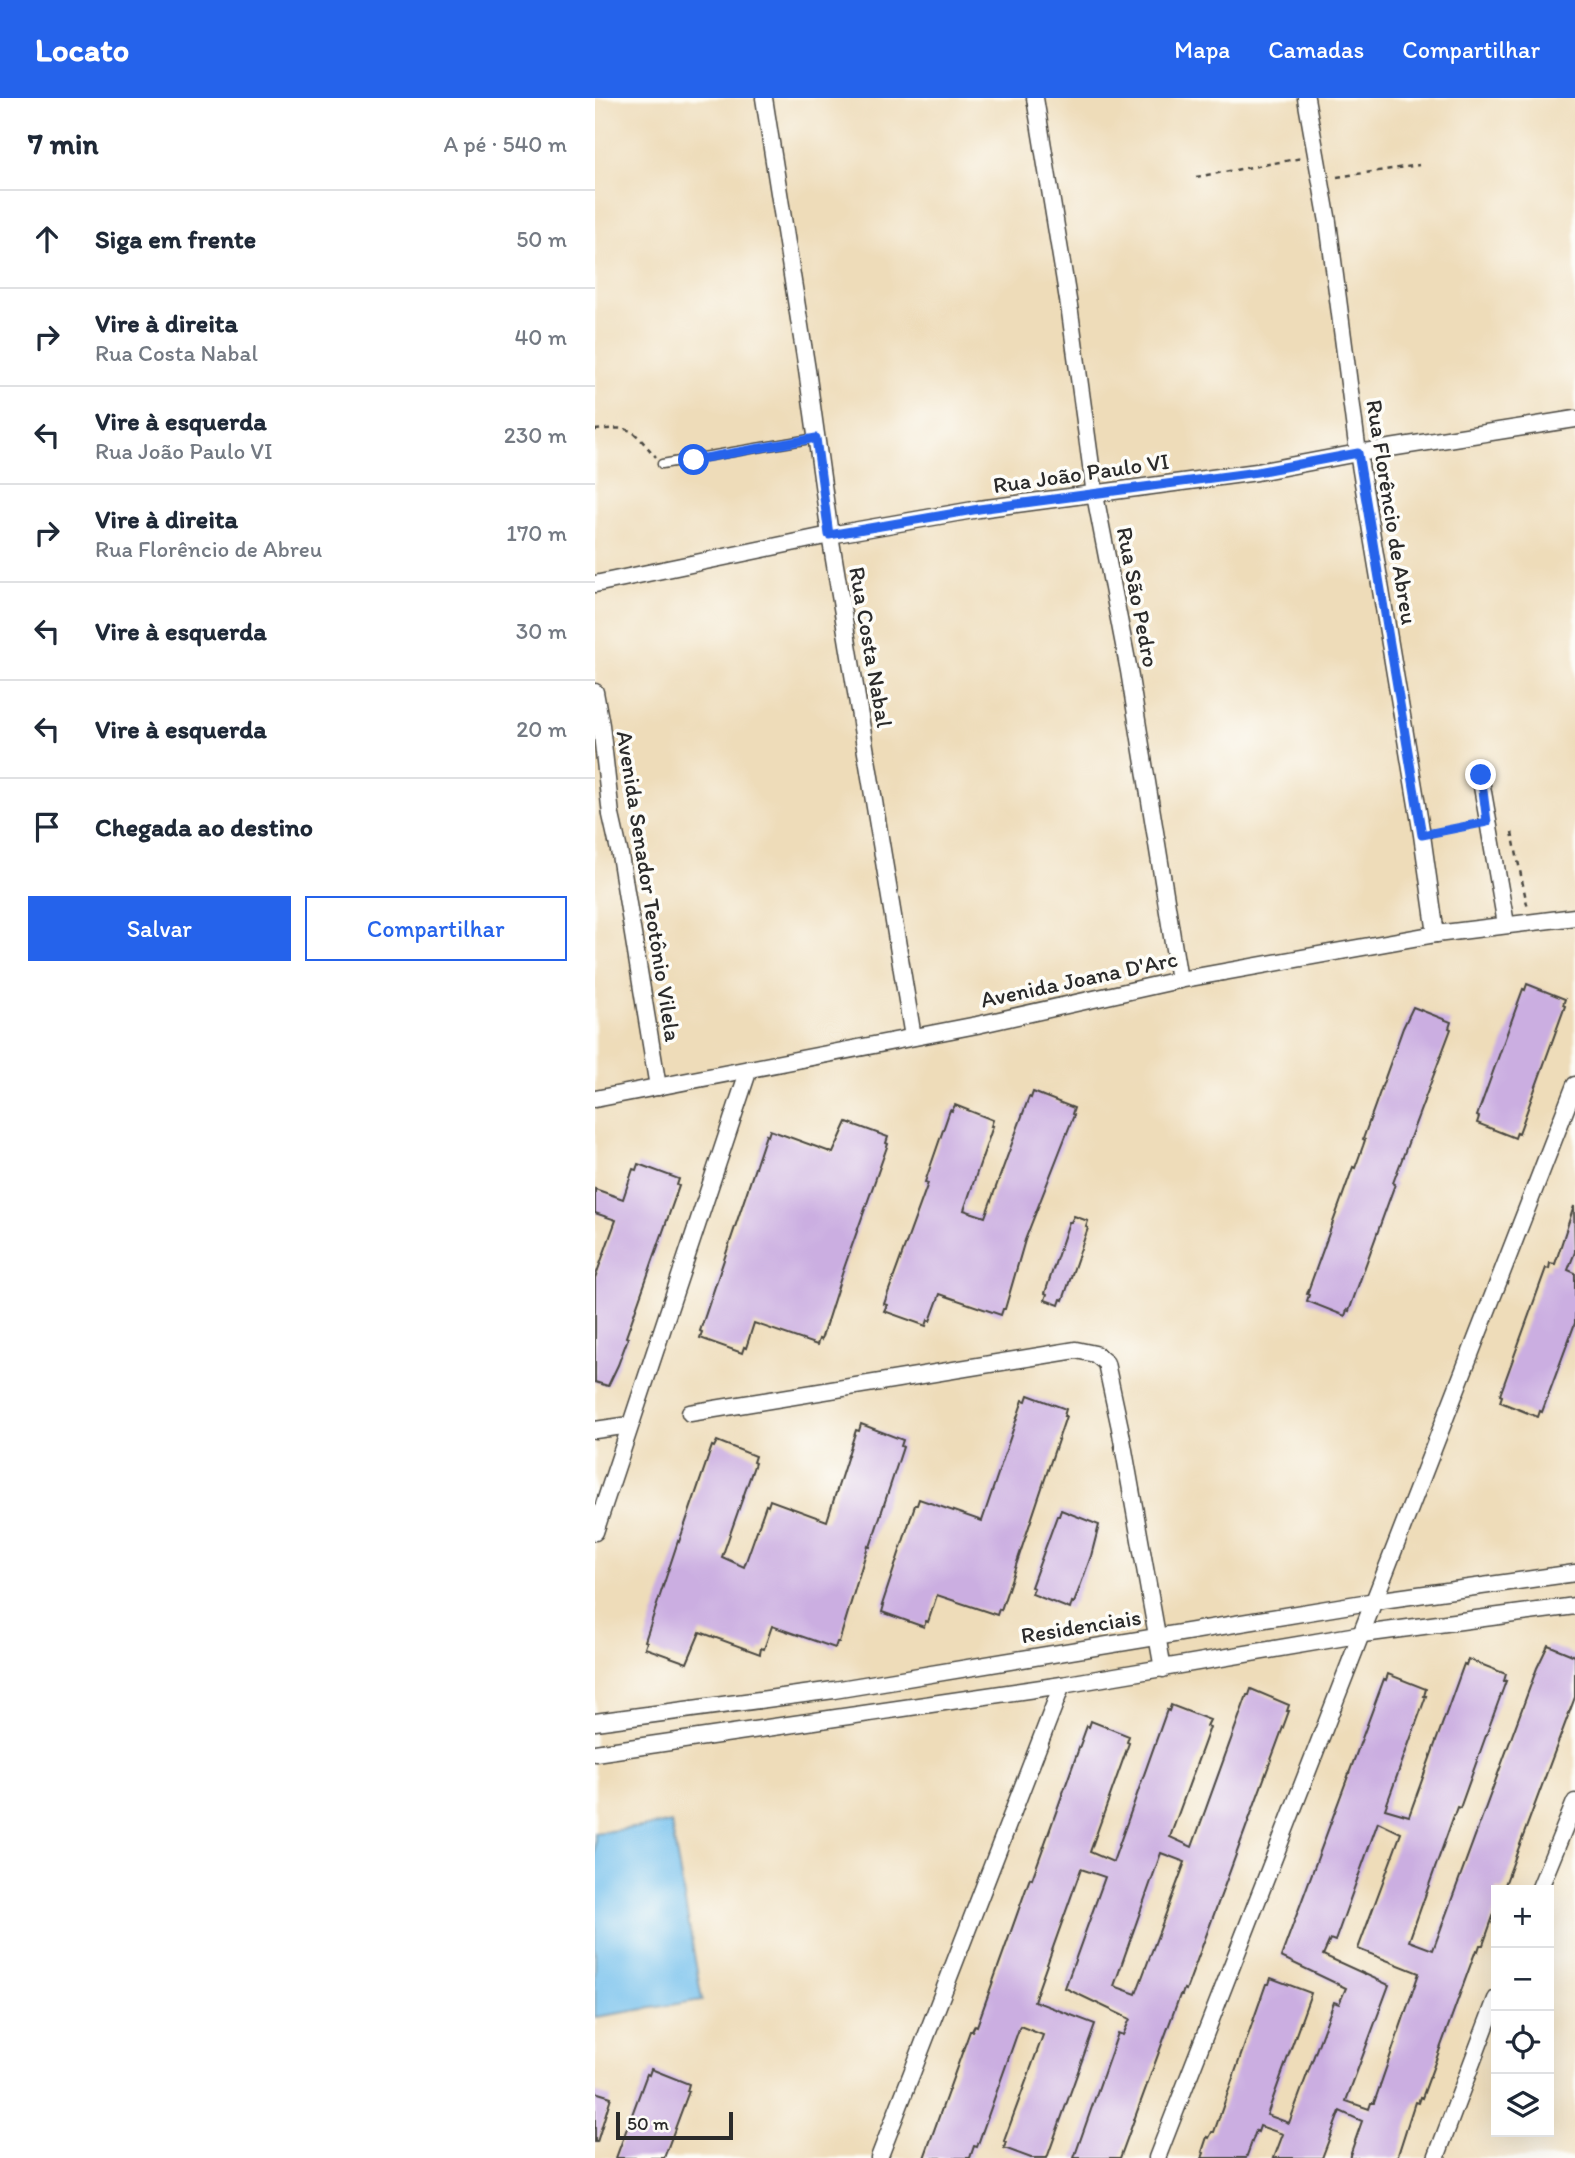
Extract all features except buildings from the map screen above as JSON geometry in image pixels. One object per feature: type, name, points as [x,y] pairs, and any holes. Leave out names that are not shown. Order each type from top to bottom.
[{"type":"street","name":"Rua Costa Nabal","points":[[764,98],[829,535],[913,1037]]},
{"type":"street","name":"Rua São Pedro","points":[[1035,98],[1070,312],[1095,495],[1129,671],[1178,980]]},
{"type":"street","name":"Rua Florêncio de Abreu","points":[[1305,98],[1328,222],[1358,453],[1436,934]]},
{"type":"street","name":"Rua João Paulo VI","points":[[595,584],[829,535],[979,509],[1257,472],[1358,453],[1575,419]]},
{"type":"street","name":"Avenida Senador Teotônio Vilela","points":[[595,692],[603,817],[658,1087]]},
{"type":"street","points":[[1481,775],[1506,924]]},
{"type":"street","name":"Avenida Joana D'Arc","points":[[595,1099],[913,1037],[1178,980],[1436,934],[1575,917]]},
{"type":"street","points":[[595,1532],[749,1069]]},
{"type":"street","points":[[1157,2158],[1575,1085]]},
{"type":"street","points":[[690,1413],[1076,1350],[1095,1354],[1106,1363],[1121,1428],[1163,1669]]},
{"type":"street","points":[[595,1430],[630,1425]]},
{"type":"street","name":"Residenciais","points":[[595,1722],[834,1690],[1375,1601],[1575,1573]]},
{"type":"street","points":[[595,1753],[1062,1685],[1363,1634],[1575,1606]]},
{"type":"street","points":[[879,2158],[1062,1685]]},
{"type":"street","points":[[834,1690],[838,1718]]},
{"type":"street","points":[[1541,1885],[1575,1802]]},
{"type":"street","points":[[1436,2158],[1491,2011]]},
{"type":"lane","points":[[662,464],[816,438]]},
{"type":"path","points":[[1196,177],[1316,156]]},
{"type":"path","points":[[1320,180],[1419,165]]},
{"type":"path","points":[[595,430],[625,427],[642,438],[662,464]]},
{"type":"path","points":[[1422,835],[1487,822]]},
{"type":"path","points":[[1512,832],[1531,922]]},
{"type":"water","points":[[671,1823],[702,2000],[595,2017],[595,1833]]},
{"type":"route","points":[[694,460],[816,438],[829,535],[979,509],[1257,472],[1358,453],[1422,835],[1487,822],[1481,775]]}]
